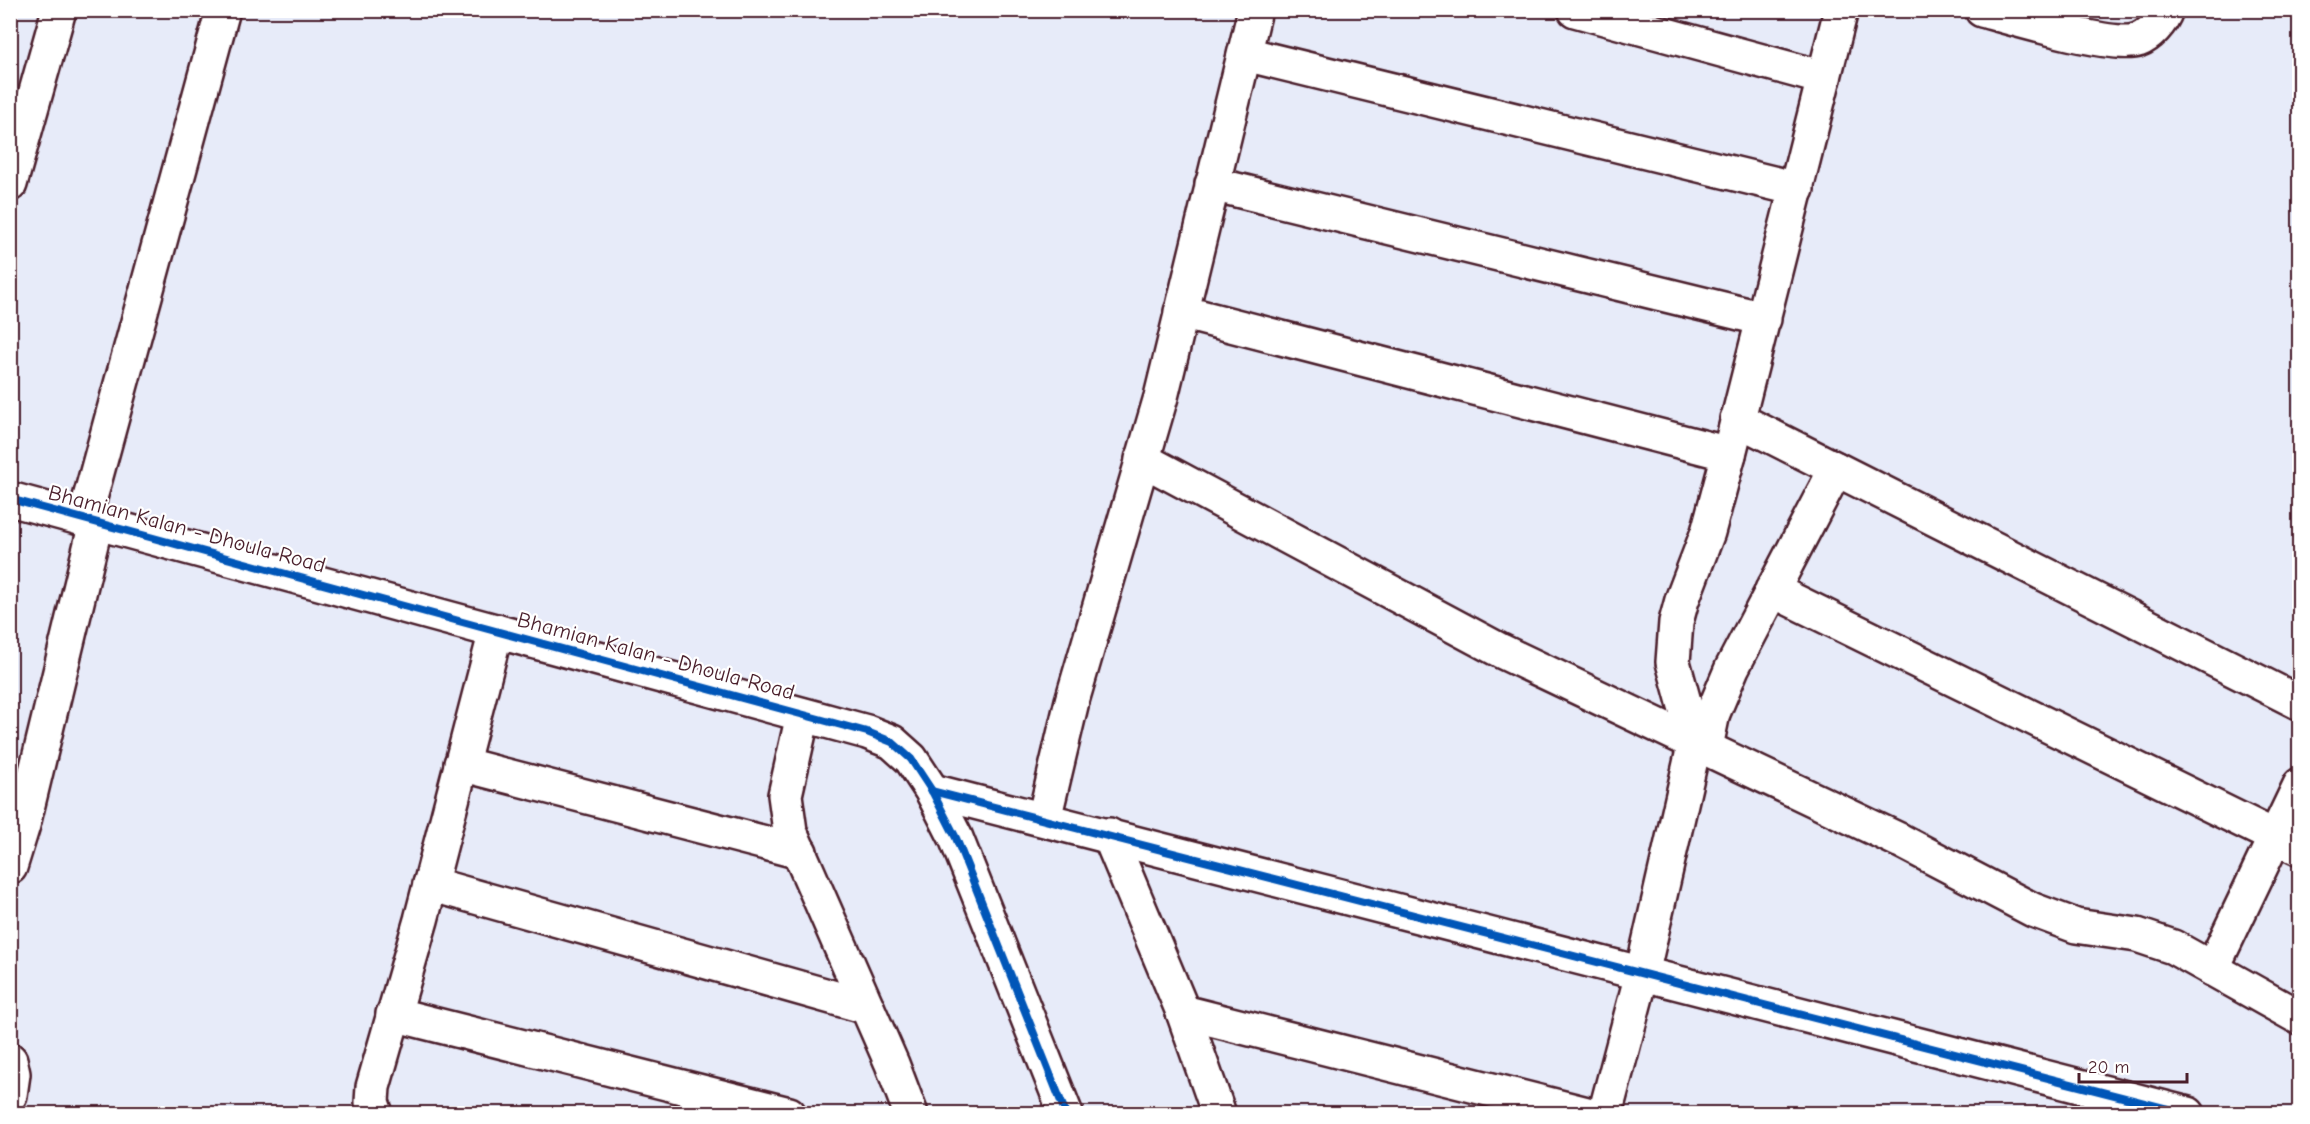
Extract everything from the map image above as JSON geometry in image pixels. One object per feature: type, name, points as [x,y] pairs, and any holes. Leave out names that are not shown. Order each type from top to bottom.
[{"type":"street","points":[[10,184],[59,10]]},
{"type":"street","points":[[10,867],[23,825],[90,522],[224,10]]},
{"type":"street","points":[[1044,819],[1072,701],[1142,459],[1181,312],[1255,10]]},
{"type":"street","points":[[1575,10],[1824,78]]},
{"type":"street","points":[[1700,745],[1673,662],[1676,622],[1708,532],[1841,10]]},
{"type":"street","points":[[1982,10],[2108,41],[2137,41],[2153,30],[2166,10]]},
{"type":"street","points":[[1245,54],[1797,189]]},
{"type":"street","points":[[1212,184],[1764,319]]},
{"type":"street","points":[[1181,312],[1729,454]]},
{"type":"street","points":[[1737,419],[2300,703]]},
{"type":"street","points":[[1142,459],[1501,651],[1901,841],[2033,910],[2076,926],[2137,936],[2173,947],[2300,1018]]},
{"type":"street","points":[[1605,1113],[1700,745],[1721,693],[1836,469]]},
{"type":"street","name":"Bhamian Kalan - Dhoula Road","points":[[10,499],[867,732],[892,742],[911,759],[932,791],[956,838],[1066,1113]]},
{"type":"street","points":[[1772,590],[2288,843]]},
{"type":"street","points":[[376,1113],[372,1102],[373,1087],[430,884],[496,631]]},
{"type":"street","points":[[803,715],[785,795],[790,831],[911,1113]]},
{"type":"street","points":[[461,764],[800,852]]},
{"type":"street","points":[[2212,969],[2288,843],[2300,785]]},
{"type":"street","points":[[932,791],[1109,835],[2157,1109],[2188,1113]]},
{"type":"street","points":[[1109,835],[1183,1012],[1219,1113]]},
{"type":"street","points":[[430,884],[867,1007]]},
{"type":"street","points":[[1183,1012],[1587,1113]]},
{"type":"street","points":[[393,1014],[789,1113]]},
{"type":"street","points":[[10,1060],[13,1074],[10,1095]]},
{"type":"cycle path","points":[[10,499],[867,732],[892,742],[911,759],[932,791],[956,838],[1066,1114]]},
{"type":"cycle path","points":[[932,791],[2188,1114]]}]
